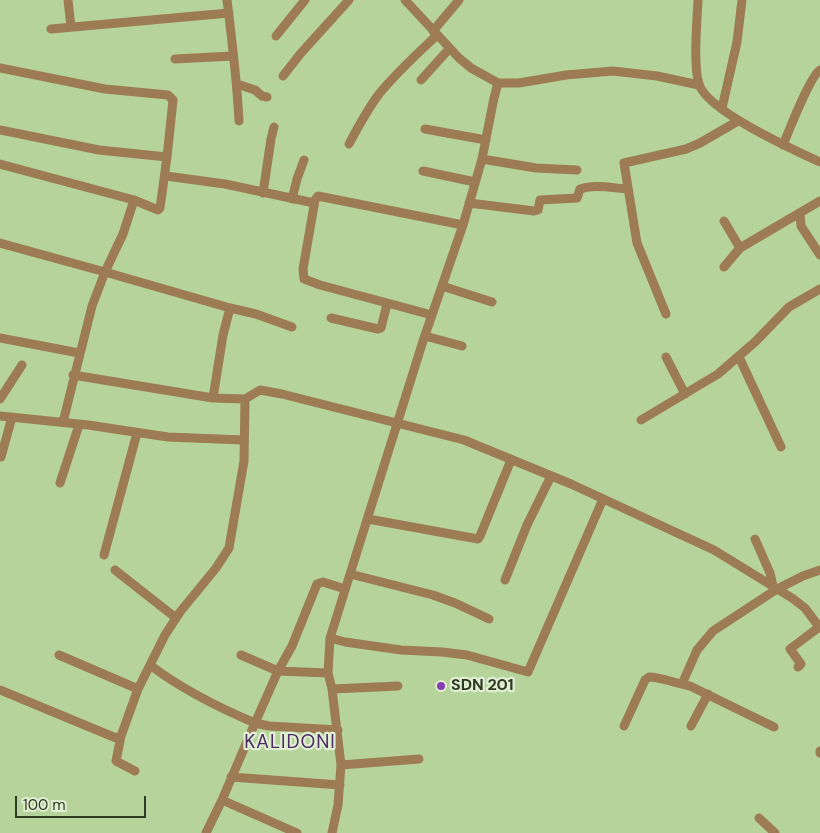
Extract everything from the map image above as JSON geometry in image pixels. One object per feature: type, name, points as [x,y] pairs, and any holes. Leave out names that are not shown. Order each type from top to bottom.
[{"type":"street","points":[[68,0],[71,27]]},
{"type":"street","points":[[228,0],[239,122]]},
{"type":"street","points":[[276,36],[305,0]]},
{"type":"street","points":[[283,76],[349,0]]},
{"type":"street","points":[[404,0],[449,49],[471,68],[498,83],[514,84],[566,75],[613,71],[657,76],[699,85]]},
{"type":"street","points":[[349,144],[364,116],[379,94],[435,34],[459,0]]},
{"type":"street","points":[[698,0],[697,58],[699,85],[704,93],[738,120],[783,145],[820,162]]},
{"type":"street","points":[[722,108],[737,42],[742,0]]},
{"type":"street","points":[[51,29],[229,14]]},
{"type":"street","points":[[421,80],[449,49]]},
{"type":"street","points":[[175,59],[233,56]]},
{"type":"street","points":[[0,68],[104,89],[168,95],[173,100],[166,176],[158,210],[134,200],[0,164]]},
{"type":"street","points":[[783,145],[811,84],[820,70]]},
{"type":"street","points":[[332,833],[338,805],[341,765],[338,730],[328,673],[330,638],[396,423],[463,225],[482,159],[498,83]]},
{"type":"street","points":[[237,84],[252,88],[262,96],[267,97]]},
{"type":"street","points":[[666,314],[636,243],[624,166],[626,162],[686,149],[700,143],[738,120]]},
{"type":"street","points":[[263,193],[274,128]]},
{"type":"street","points":[[425,129],[486,140]]},
{"type":"street","points":[[0,130],[99,150],[168,157]]},
{"type":"street","points":[[482,159],[536,168],[577,170]]},
{"type":"street","points":[[292,199],[304,160]]},
{"type":"street","points":[[423,171],[475,182]]},
{"type":"street","points":[[166,176],[225,184],[314,203]]},
{"type":"street","points":[[469,203],[534,211],[538,210],[540,200],[577,198],[580,188],[628,189]]},
{"type":"street","points":[[432,315],[314,284],[304,279],[303,269],[316,197],[463,225]]},
{"type":"street","points":[[63,422],[73,375],[92,306],[105,272],[123,234],[134,200]]},
{"type":"street","points":[[724,267],[740,248],[820,201]]},
{"type":"street","points":[[800,212],[801,226],[820,255]]},
{"type":"street","points":[[724,221],[740,248]]},
{"type":"street","points":[[0,243],[256,314],[292,327]]},
{"type":"street","points":[[442,286],[492,302]]},
{"type":"street","points":[[641,420],[718,374],[739,357],[789,307],[820,289]]},
{"type":"street","points":[[331,318],[378,329],[381,328],[387,304]]},
{"type":"street","points":[[213,398],[223,335],[230,308]]},
{"type":"street","points":[[425,336],[462,346]]},
{"type":"street","points":[[0,338],[79,353]]},
{"type":"street","points":[[666,357],[685,394]]},
{"type":"street","points":[[739,357],[782,447]]},
{"type":"street","points":[[0,399],[22,364]]},
{"type":"street","points":[[73,375],[213,398],[245,399],[260,390],[270,391],[464,440],[551,476],[714,550],[775,587],[805,608],[820,628],[790,648],[801,664],[798,668]]},
{"type":"street","points":[[135,771],[116,761],[121,736],[138,689],[176,618],[216,568],[229,548],[244,460],[245,399]]},
{"type":"street","points":[[0,416],[63,422],[168,437],[243,440]]},
{"type":"street","points":[[1,456],[12,417]]},
{"type":"street","points":[[60,483],[79,425]]},
{"type":"street","points":[[104,555],[137,433]]},
{"type":"street","points":[[368,519],[478,539],[511,460]]},
{"type":"street","points":[[505,580],[527,525],[551,476]]},
{"type":"street","points":[[330,638],[401,650],[467,655],[528,672],[603,499]]},
{"type":"street","points":[[755,539],[775,587]]},
{"type":"street","points":[[115,570],[176,618]]},
{"type":"street","points":[[682,684],[696,650],[713,631],[775,587],[820,570]]},
{"type":"street","points":[[350,574],[433,595],[489,619]]},
{"type":"street","points":[[206,833],[254,723],[292,646],[317,584],[323,582],[346,589]]},
{"type":"street","points":[[59,655],[138,689]]},
{"type":"street","points":[[241,655],[278,672],[328,673]]},
{"type":"street","points":[[150,665],[189,692],[254,723],[269,726],[338,730]]},
{"type":"street","points":[[624,726],[645,680],[649,677],[690,686],[774,727]]},
{"type":"street","points":[[332,689],[398,686]]},
{"type":"street","points":[[0,690],[116,738],[121,736]]},
{"type":"street","points":[[691,726],[708,694]]},
{"type":"street","points":[[341,765],[419,759]]},
{"type":"street","points":[[231,777],[340,786]]},
{"type":"street","points":[[222,800],[297,833]]},
{"type":"street","points":[[759,818],[775,833]]},
{"type":"place","name":"SDN 201","points":[[441,686]]},
{"type":"district","name":"KALIDONI","points":[[290,743]]}]
